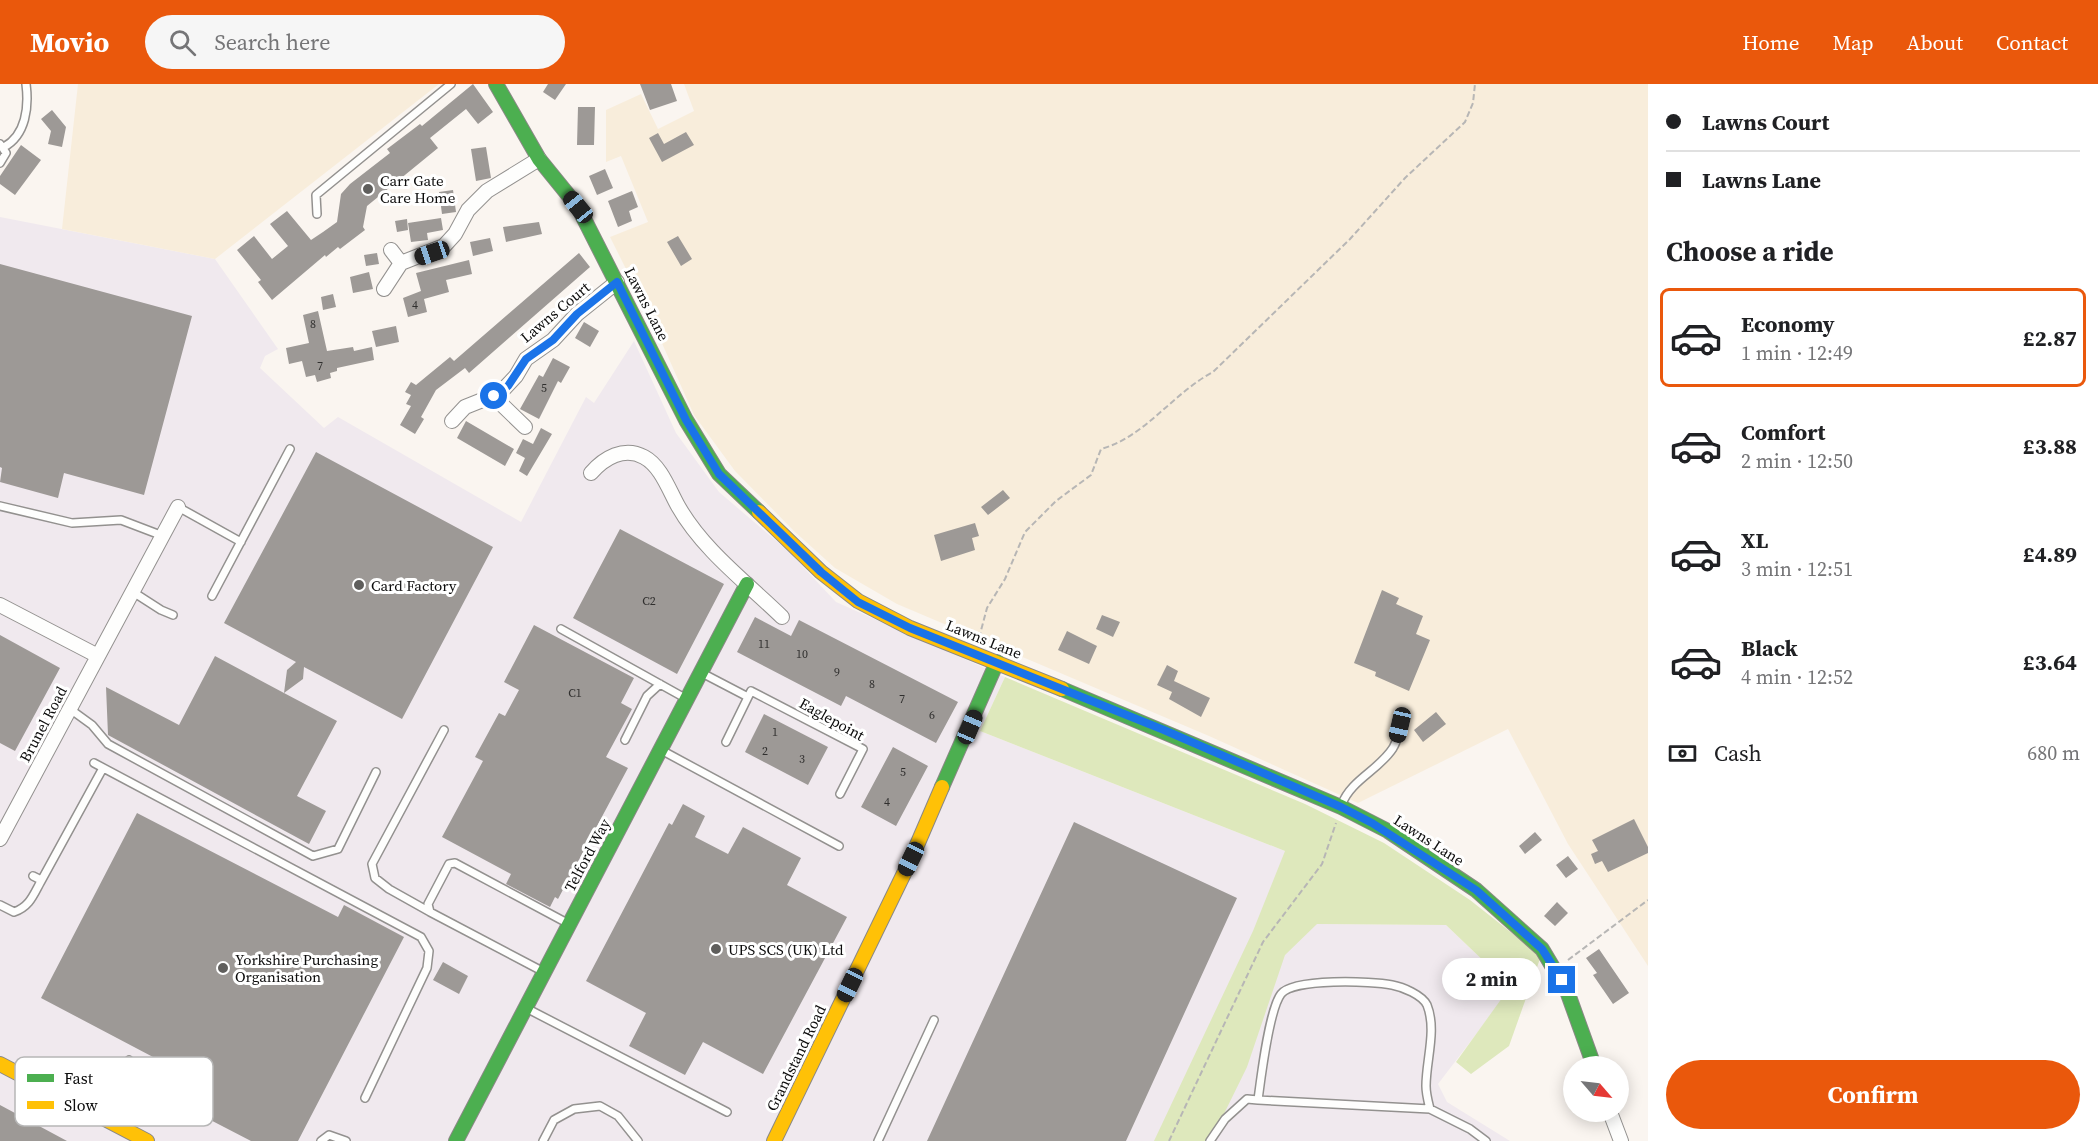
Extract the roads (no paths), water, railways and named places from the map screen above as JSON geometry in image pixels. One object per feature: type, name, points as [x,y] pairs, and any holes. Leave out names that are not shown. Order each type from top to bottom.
[{"type":"street","name":"Lawns Lane","points":[[496,84],[539,159],[578,207],[686,420],[719,474],[821,572],[858,602],[910,628],[981,655],[1341,807],[1388,831],[1476,890],[1542,949],[1556,968],[1567,991],[1590,1056]]},
{"type":"street","points":[[384,289],[401,263],[432,253],[444,246],[455,234],[477,200],[539,159]]},
{"type":"street","points":[[391,250],[401,263]]},
{"type":"street","name":"Lawns Court","points":[[452,421],[465,407],[494,396],[508,386],[526,359],[553,340],[577,314],[617,282]]},
{"type":"street","points":[[494,396],[525,427]]},
{"type":"street","points":[[591,473],[600,462],[621,453],[644,457],[661,475],[694,532],[782,616]]},
{"type":"street","name":"Brunel Road","points":[[0,839],[178,507]]},
{"type":"street","name":"Telford Way","points":[[456,1141],[747,584]]},
{"type":"street","points":[[0,605],[98,656]]},
{"type":"street","name":"Grandstand Road","points":[[774,1141],[911,859],[997,662]]},
{"type":"street","points":[[0,1064],[15,1072]]},
{"type":"street","points":[[1614,1122],[1621,1141]]},
{"type":"street","points":[[118,1126],[147,1141]]},
{"type":"lane","points":[[0,163],[6,158],[2,146],[11,143],[24,122],[26,84]]},
{"type":"lane","points":[[317,214],[316,195],[451,84]]},
{"type":"lane","points":[[212,596],[290,449]]},
{"type":"lane","points":[[0,506],[72,523],[121,520],[163,536]]},
{"type":"lane","points":[[178,507],[241,542]]},
{"type":"lane","points":[[133,592],[173,615]]},
{"type":"lane","points":[[561,629],[687,699]]},
{"type":"lane","name":"Eaglepoint","points":[[701,673],[748,697],[751,691],[863,749],[840,794]]},
{"type":"lane","points":[[625,740],[647,696],[660,684]]},
{"type":"lane","points":[[726,742],[748,697]]},
{"type":"lane","points":[[70,710],[92,725],[108,744],[313,856],[338,849],[376,772]]},
{"type":"lane","points":[[1341,807],[1357,783],[1377,767],[1393,748],[1403,712]]},
{"type":"lane","points":[[444,730],[372,864],[375,878],[389,889],[430,912],[544,972]]},
{"type":"lane","points":[[661,750],[839,846]]},
{"type":"lane","points":[[94,763],[422,937],[429,951],[427,968],[365,1098]]},
{"type":"lane","points":[[0,905],[14,912],[22,909],[31,901],[103,768]]},
{"type":"lane","points":[[430,912],[428,904],[452,862],[569,925]]},
{"type":"lane","points":[[33,876],[39,879],[40,884]]},
{"type":"lane","points":[[1258,1100],[1266,1042],[1279,996],[1287,988],[1300,984],[1365,983],[1392,985],[1410,992],[1425,1002],[1432,1022],[1426,1089],[1430,1109]]},
{"type":"lane","points":[[526,1008],[727,1113]]},
{"type":"lane","points":[[878,1141],[934,1020]]},
{"type":"lane","points":[[1210,1141],[1247,1099],[1430,1109],[1470,1129],[1486,1141]]},
{"type":"lane","points":[[543,1141],[554,1120],[574,1109],[600,1106],[618,1116],[638,1141]]},
{"type":"lane","points":[[321,1141],[329,1135],[346,1141]]},
{"type":"place","name":"Carr Gate Care Home","points":[[368,189]]},
{"type":"place","name":"Card Factory","points":[[359,585]]},
{"type":"place","name":"UPS SCS (UK) Ltd","points":[[716,949]]},
{"type":"place","name":"Yorkshire Purchasing Organisation","points":[[223,968]]}]
